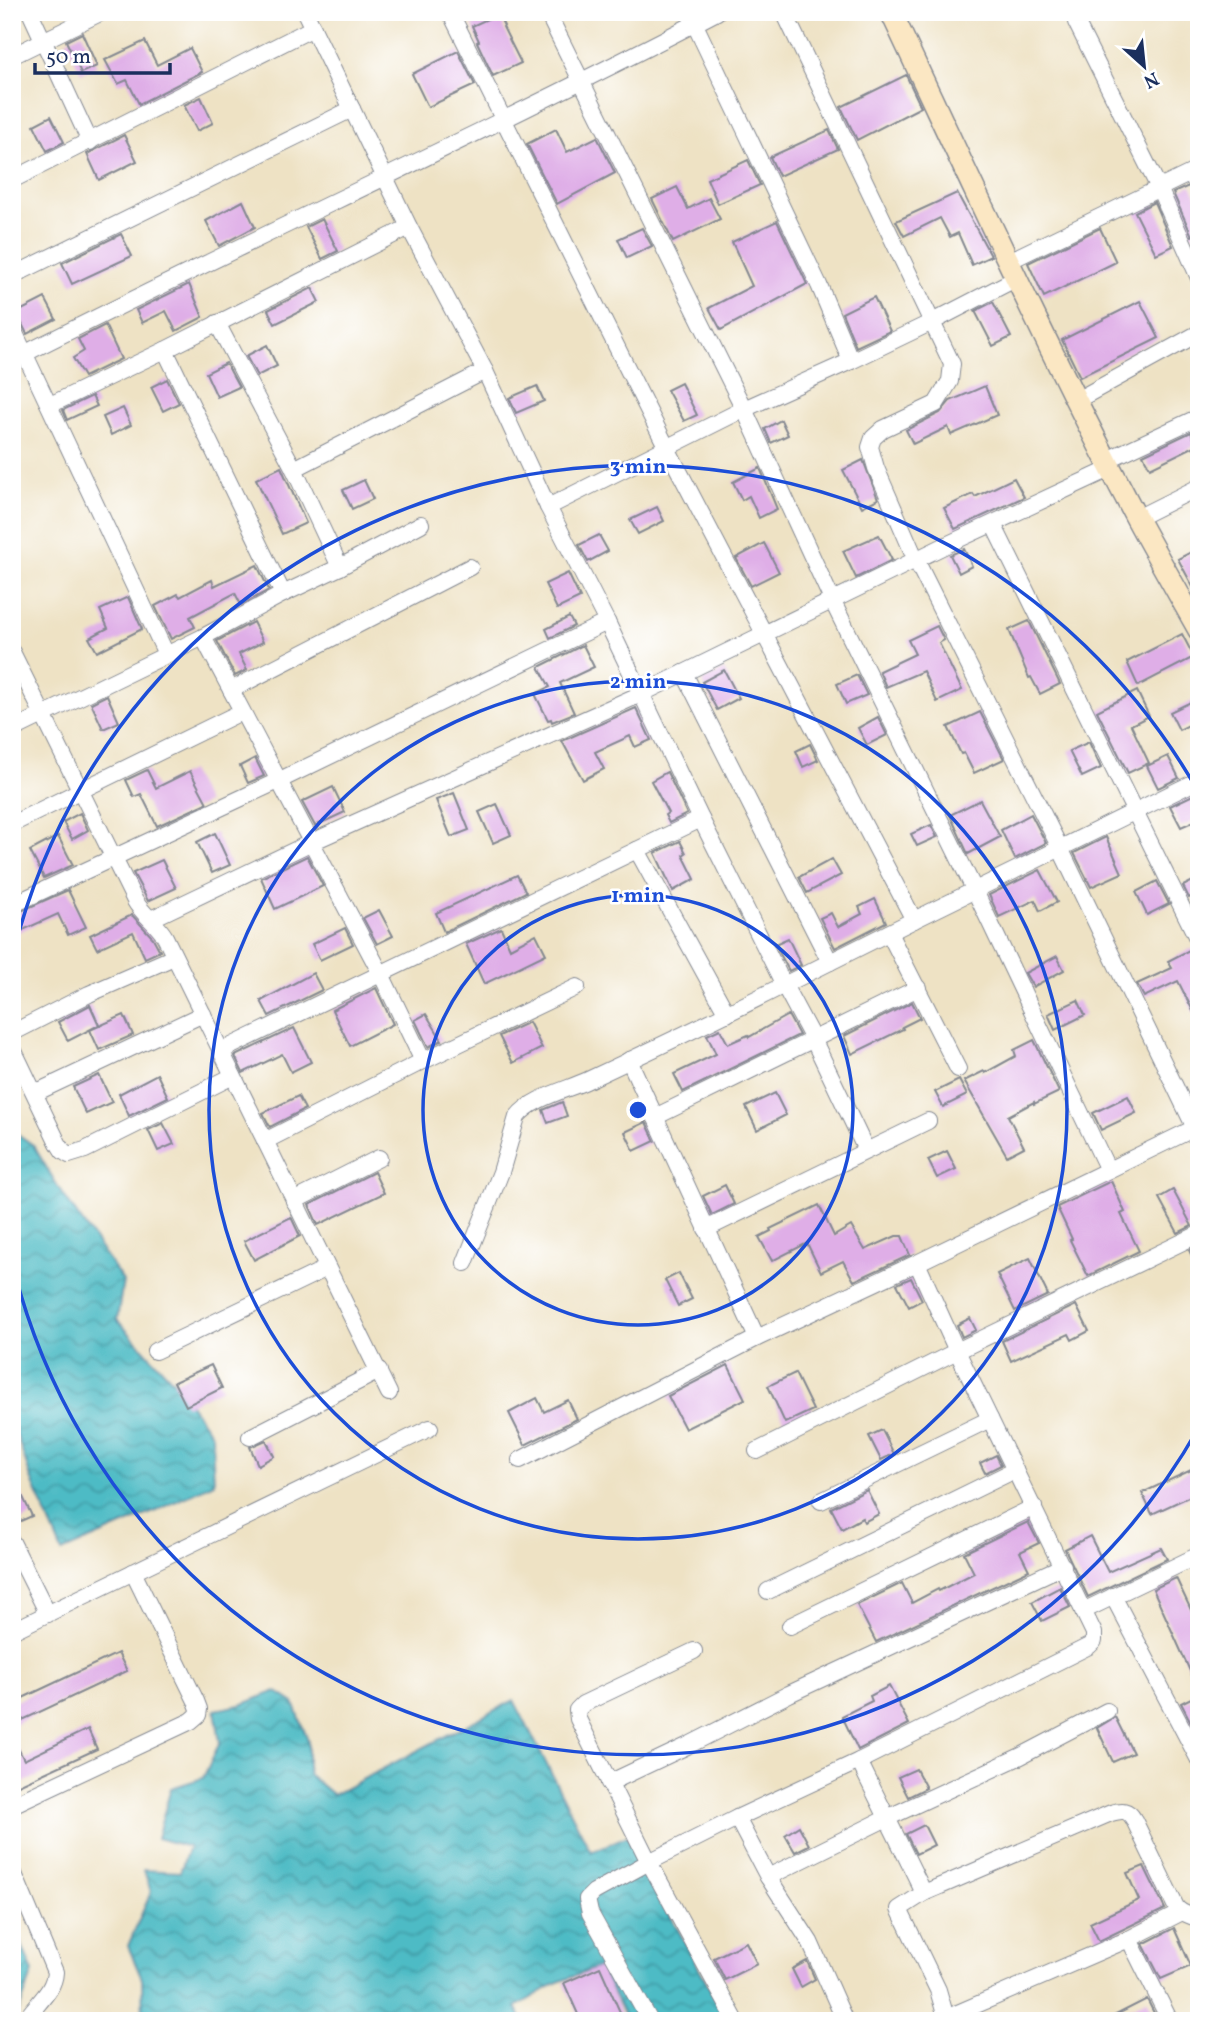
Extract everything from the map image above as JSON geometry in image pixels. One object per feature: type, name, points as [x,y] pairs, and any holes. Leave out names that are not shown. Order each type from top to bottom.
[{"type":"street","points":[[30,12],[90,142]]},
{"type":"street","points":[[12,56],[102,12]]},
{"type":"street","points":[[306,12],[384,177],[485,372],[548,507],[866,1150]]},
{"type":"street","points":[[450,12],[667,448],[914,920]]},
{"type":"street","points":[[547,12],[744,409],[832,600],[1108,1170]]},
{"type":"street","points":[[18,356],[581,81],[692,18],[717,12]]},
{"type":"street","points":[[520,1460],[757,1338],[1197,1127],[916,560],[876,468],[870,447],[873,438],[883,429],[936,404],[950,381],[952,364],[784,12]]},
{"type":"street","points":[[891,12],[1077,400],[1137,519],[1199,630]]},
{"type":"street","points":[[692,18],[819,285],[850,361]]},
{"type":"street","points":[[1076,22],[1159,188],[1199,278]]},
{"type":"street","points":[[12,180],[313,28]]},
{"type":"street","points":[[12,276],[352,109]]},
{"type":"street","points":[[548,507],[744,409],[932,322],[1013,270],[1159,188],[1199,169]]},
{"type":"street","points":[[50,405],[409,227]]},
{"type":"street","points":[[217,323],[294,469],[340,567]]},
{"type":"street","points":[[12,327],[18,356],[50,405],[166,654]]},
{"type":"street","points":[[1077,400],[1199,333]]},
{"type":"street","points":[[165,350],[283,594]]},
{"type":"street","points":[[294,469],[485,372]]},
{"type":"street","points":[[151,919],[312,842],[641,694],[993,524],[1199,417]]},
{"type":"street","points":[[1137,519],[1199,487]]},
{"type":"street","points":[[12,730],[203,637],[421,524]]},
{"type":"street","points":[[993,524],[1199,943]]},
{"type":"street","points":[[231,690],[470,567]]},
{"type":"street","points":[[12,905],[278,781],[607,622]]},
{"type":"street","points":[[203,637],[381,974],[423,1061]]},
{"type":"street","points":[[12,652],[140,909],[160,929],[389,1393]]},
{"type":"street","points":[[684,673],[830,962]]},
{"type":"street","points":[[12,824],[242,712]]},
{"type":"street","points":[[466,1263],[501,1172],[517,1117],[523,1110],[727,1014],[1199,780]]},
{"type":"street","points":[[221,1051],[701,819]]},
{"type":"street","points":[[637,850],[727,1014]]},
{"type":"street","points":[[889,933],[958,1069]]},
{"type":"street","points":[[12,1033],[89,994],[174,957]]},
{"type":"street","points":[[265,1141],[577,987]]},
{"type":"street","points":[[655,1117],[918,988]]},
{"type":"street","points":[[35,1093],[203,1014]]},
{"type":"street","points":[[12,1047],[62,1151],[69,1155],[85,1150],[233,1076]]},
{"type":"street","points":[[629,1060],[757,1338]]},
{"type":"street","points":[[706,1229],[928,1121]]},
{"type":"street","points":[[293,1201],[380,1158]]},
{"type":"street","points":[[757,1451],[1199,1234]]},
{"type":"street","points":[[650,2021],[590,1913],[587,1899],[603,1886],[649,1862],[1089,1646],[1094,1641],[1094,1633],[1063,1566],[957,1351],[917,1263]]},
{"type":"street","points":[[155,1350],[327,1268]]},
{"type":"street","points":[[250,1437],[379,1371]]},
{"type":"street","points":[[821,1501],[990,1419]]},
{"type":"street","points":[[12,1632],[429,1428]]},
{"type":"street","points":[[768,1591],[1015,1470]]},
{"type":"street","points":[[790,1626],[1034,1507]]},
{"type":"street","points":[[12,1542],[48,1614]]},
{"type":"street","points":[[1083,1611],[1199,1555]]},
{"type":"street","points":[[609,1783],[789,1694],[1063,1566]]},
{"type":"street","points":[[12,1805],[191,1721],[198,1715],[197,1701],[133,1572]]},
{"type":"street","points":[[1113,1596],[1199,1760]]},
{"type":"street","points":[[694,1651],[592,1699],[577,1710],[578,1719],[649,1862],[736,2021]]},
{"type":"street","points":[[768,1877],[1021,1756],[1107,1711]]},
{"type":"street","points":[[859,1760],[924,1893]]},
{"type":"street","points":[[1181,1913],[1129,1939],[946,2020],[938,1990],[899,1909],[924,1893],[1122,1810],[1130,1813],[1134,1820],[1176,1908],[1181,1913],[1192,1915],[1199,1920]]},
{"type":"street","points":[[737,1818],[768,1877],[810,1942],[845,2021]]},
{"type":"street","points":[[12,1869],[55,1972],[55,1980],[47,1994],[25,2021]]},
{"type":"street","points":[[1129,1939],[1170,2021]]},
{"type":"water","points":[[12,1130],[33,1145],[60,1190],[123,1281],[117,1320],[174,1382],[212,1435],[214,1483],[62,1552],[31,1478],[12,1422]]},
{"type":"water","points":[[276,1691],[294,1703],[308,1741],[308,1774],[333,1795],[514,1700],[591,1852],[627,1836],[725,2016],[714,2021],[627,2021],[600,1967],[558,1982],[516,2007],[524,2021],[143,2021],[142,1979],[128,1946],[151,1892],[144,1870],[180,1872],[189,1847],[157,1838],[171,1788],[203,1778],[220,1742],[215,1710],[241,1705]]},
{"type":"water","points":[[12,1921],[33,1972],[15,2021],[12,2021]]},
{"type":"building","points":[[498,14],[521,63],[493,76],[472,26]]},
{"type":"building","points":[[82,33],[97,66],[81,73],[66,41]]},
{"type":"building","points":[[145,41],[157,65],[190,48],[202,72],[139,104],[127,80],[118,84],[105,60]]},
{"type":"building","points":[[458,51],[475,85],[428,107],[412,74]]},
{"type":"building","points":[[906,75],[921,107],[857,140],[841,107]]},
{"type":"building","points":[[201,97],[213,123],[197,131],[184,105]]},
{"type":"building","points":[[51,116],[64,142],[47,151],[34,125]]},
{"type":"building","points":[[556,129],[567,152],[597,137],[615,173],[557,204],[527,144]]},
{"type":"building","points":[[829,130],[838,149],[779,176],[770,157]]},
{"type":"building","points":[[124,135],[137,161],[99,180],[87,154]]},
{"type":"building","points":[[748,160],[760,185],[718,204],[707,179]]},
{"type":"building","points":[[1191,185],[1199,201],[1199,233],[1192,236],[1173,193]]},
{"type":"building","points":[[677,187],[688,209],[709,198],[720,219],[673,242],[652,199]]},
{"type":"building","points":[[957,193],[991,256],[972,265],[958,233],[950,237],[940,218],[904,236],[896,221]]},
{"type":"building","points":[[243,201],[255,227],[219,246],[206,221]]},
{"type":"building","points":[[1154,202],[1173,246],[1156,254],[1135,212]]},
{"type":"building","points":[[322,219],[338,251],[322,259],[306,227]]},
{"type":"building","points":[[777,221],[807,284],[721,330],[709,308],[752,286],[732,242]]},
{"type":"building","points":[[642,228],[652,246],[627,258],[618,239]]},
{"type":"building","points":[[1100,228],[1116,262],[1044,297],[1028,263]]},
{"type":"building","points":[[121,234],[132,256],[72,284],[62,263]]},
{"type":"building","points":[[189,284],[203,317],[176,331],[166,311],[142,323],[136,310]]},
{"type":"building","points":[[312,288],[319,302],[275,324],[268,310]]},
{"type":"building","points":[[874,297],[890,331],[856,347],[842,313]]},
{"type":"building","points":[[45,298],[56,319],[27,334],[21,322],[12,315]]},
{"type":"building","points":[[1140,301],[1159,338],[1080,377],[1062,340]]},
{"type":"building","points":[[993,302],[1011,337],[993,346],[975,311]]},
{"type":"building","points":[[105,325],[121,359],[84,377],[73,358],[84,351],[78,339]]},
{"type":"building","points":[[267,345],[277,366],[257,376],[246,356]]},
{"type":"building","points":[[226,363],[239,387],[217,397],[206,373]]},
{"type":"building","points":[[167,379],[179,403],[163,411],[151,387]]},
{"type":"building","points":[[681,383],[697,415],[684,421],[667,390]]},
{"type":"building","points":[[537,386],[544,401],[516,413],[509,398]]},
{"type":"building","points":[[985,386],[997,415],[951,435],[948,427],[913,444],[906,430],[940,413],[950,401]]},
{"type":"building","points":[[92,396],[97,406],[67,420],[63,410]]},
{"type":"building","points":[[123,408],[131,425],[111,435],[103,417]]},
{"type":"building","points":[[781,420],[788,435],[771,443],[765,429]]},
{"type":"building","points":[[1191,432],[1197,445],[1150,468],[1143,455]]},
{"type":"building","points":[[863,460],[878,499],[862,507],[843,470]]},
{"type":"building","points":[[281,467],[306,523],[282,534],[256,479]]},
{"type":"building","points":[[760,468],[777,509],[759,518],[749,496],[742,500],[733,482]]},
{"type":"building","points":[[1014,478],[1024,497],[955,529],[944,508],[973,494],[975,497]]},
{"type":"building","points":[[364,480],[373,499],[352,509],[343,490]]},
{"type":"building","points":[[657,507],[664,521],[638,534],[630,520]]},
{"type":"building","points":[[599,535],[608,551],[588,562],[579,545]]},
{"type":"building","points":[[879,535],[892,560],[856,578],[843,551]]},
{"type":"building","points":[[764,543],[779,572],[751,586],[736,558]]},
{"type":"building","points":[[1199,548],[1199,598],[1178,559]]},
{"type":"building","points":[[964,549],[972,566],[959,573],[950,555]]},
{"type":"building","points":[[257,565],[269,590],[241,605],[235,593],[190,617],[195,627],[171,639],[155,606],[178,594],[180,597],[212,580],[214,586]]},
{"type":"building","points":[[568,573],[580,598],[557,609],[545,584]]},
{"type":"building","points":[[128,597],[142,629],[97,652],[89,638],[108,628],[100,610]]},
{"type":"building","points":[[569,617],[574,626],[550,638],[546,629]]},
{"type":"building","points":[[1029,621],[1060,684],[1040,694],[1031,677],[1029,678],[1009,630]]},
{"type":"building","points":[[253,622],[263,642],[239,654],[247,670],[235,676],[217,641]]},
{"type":"building","points":[[937,626],[944,640],[939,643],[962,690],[937,702],[923,671],[886,687],[879,671],[915,654],[908,640]]},
{"type":"building","points":[[1182,634],[1194,657],[1138,686],[1127,662]]},
{"type":"building","points":[[583,645],[594,667],[560,683],[574,713],[552,722],[551,719],[548,720],[535,694],[550,687],[539,667]]},
{"type":"building","points":[[724,670],[739,698],[717,710],[702,682]]},
{"type":"building","points":[[857,675],[867,695],[846,704],[837,684]]},
{"type":"building","points":[[1137,691],[1149,716],[1131,725],[1149,763],[1128,773],[1097,711]]},
{"type":"building","points":[[107,695],[119,722],[103,729],[91,703]]},
{"type":"building","points":[[1199,698],[1199,720],[1179,730],[1170,712]]},
{"type":"building","points":[[636,708],[651,740],[635,747],[630,736],[595,752],[604,769],[583,780],[562,741]]},
{"type":"building","points":[[980,712],[1004,759],[974,773],[948,727]]},
{"type":"building","points":[[878,717],[887,735],[867,745],[858,728]]},
{"type":"building","points":[[1089,742],[1101,768],[1082,777],[1069,751]]},
{"type":"building","points":[[810,744],[818,760],[803,767],[796,751]]},
{"type":"building","points":[[1168,756],[1179,778],[1158,788],[1147,766]]},
{"type":"building","points":[[255,758],[264,776],[248,783],[240,766]]},
{"type":"building","points":[[147,770],[156,788],[190,771],[207,803],[157,826],[141,794],[134,797],[126,780]]},
{"type":"building","points":[[667,772],[687,814],[669,823],[665,815],[668,813],[651,781]]},
{"type":"building","points":[[333,787],[345,812],[315,826],[302,802]]},
{"type":"building","points":[[1199,792],[1199,819],[1181,827],[1170,806]]},
{"type":"building","points":[[454,793],[469,830],[451,837],[436,800]]},
{"type":"building","points":[[980,800],[1000,837],[968,854],[950,815]]},
{"type":"building","points":[[497,804],[511,835],[493,843],[479,812]]},
{"type":"building","points":[[80,813],[88,830],[72,839],[63,822]]},
{"type":"building","points":[[1031,814],[1046,843],[1015,859],[1001,830]]},
{"type":"building","points":[[931,825],[937,837],[917,846],[911,834]]},
{"type":"building","points":[[215,833],[230,865],[212,873],[197,842]]},
{"type":"building","points":[[58,836],[73,865],[44,878],[30,851]]},
{"type":"building","points":[[1106,837],[1122,873],[1091,887],[1074,853]]},
{"type":"building","points":[[680,841],[686,853],[683,855],[695,879],[673,891],[655,853]]},
{"type":"building","points":[[307,856],[323,886],[275,909],[261,878]]},
{"type":"building","points":[[832,859],[841,875],[807,893],[799,877]]},
{"type":"building","points":[[162,860],[176,888],[148,901],[133,873]]},
{"type":"building","points":[[1040,870],[1057,902],[1040,911],[1035,900],[999,917],[989,895]]},
{"type":"building","points":[[517,875],[526,892],[444,932],[436,913]]},
{"type":"building","points":[[1199,878],[1199,893],[1189,898],[1183,886]]},
{"type":"building","points":[[1157,881],[1169,904],[1147,915],[1136,892]]},
{"type":"building","points":[[68,890],[86,927],[68,935],[58,914],[12,935],[12,915]]},
{"type":"building","points":[[875,899],[886,922],[835,948],[820,918],[831,913],[838,927],[862,914],[859,907]]},
{"type":"building","points":[[379,910],[393,936],[377,944],[363,918]]},
{"type":"building","points":[[132,915],[153,938],[160,951],[145,958],[133,932],[97,949],[90,935]]},
{"type":"building","points":[[345,928],[353,944],[320,960],[312,944]]},
{"type":"building","points":[[501,928],[510,948],[536,934],[546,954],[484,984],[466,944]]},
{"type":"building","points":[[788,938],[801,965],[789,971],[775,944]]},
{"type":"building","points":[[1191,949],[1199,952],[1199,1023],[1178,981],[1144,997],[1137,984],[1172,968],[1168,961]]},
{"type":"building","points":[[1057,956],[1064,970],[1033,987],[1025,973]]},
{"type":"building","points":[[313,973],[322,990],[269,1016],[261,1001]]},
{"type":"building","points":[[376,988],[393,1024],[350,1046],[332,1010]]},
{"type":"building","points":[[1078,1000],[1085,1015],[1055,1030],[1048,1014]]},
{"type":"building","points":[[912,1002],[920,1018],[852,1054],[844,1036]]},
{"type":"building","points":[[90,1005],[99,1025],[68,1041],[58,1022]]},
{"type":"building","points":[[426,1014],[442,1040],[428,1047],[415,1020]]},
{"type":"building","points":[[124,1015],[133,1035],[99,1050],[90,1030]]},
{"type":"building","points":[[788,1015],[799,1035],[683,1092],[674,1074],[716,1054],[707,1035],[720,1029],[728,1044],[748,1035],[749,1037]]},
{"type":"building","points":[[529,1022],[542,1048],[513,1063],[499,1036]]},
{"type":"building","points":[[294,1028],[311,1062],[291,1072],[282,1054],[243,1073],[235,1056]]},
{"type":"building","points":[[1034,1040],[1059,1092],[1008,1116],[1024,1147],[1007,1156],[964,1081],[1016,1056],[1014,1050]]},
{"type":"building","points":[[157,1074],[168,1097],[129,1116],[119,1094]]},
{"type":"building","points":[[99,1075],[112,1102],[86,1114],[73,1087]]},
{"type":"building","points":[[959,1080],[967,1095],[943,1107],[935,1092]]},
{"type":"building","points":[[775,1093],[786,1115],[757,1130],[746,1107]]},
{"type":"building","points":[[298,1096],[305,1109],[270,1127],[263,1113]]},
{"type":"building","points":[[1128,1096],[1136,1113],[1101,1130],[1093,1113]]},
{"type":"building","points":[[562,1102],[567,1116],[548,1123],[543,1110]]},
{"type":"building","points":[[646,1122],[655,1141],[634,1151],[625,1132]]},
{"type":"building","points":[[163,1123],[174,1144],[158,1151],[148,1130]]},
{"type":"building","points":[[947,1151],[956,1169],[937,1178],[928,1160]]},
{"type":"building","points":[[374,1172],[384,1193],[318,1225],[309,1205]]},
{"type":"building","points":[[1111,1181],[1125,1212],[1121,1214],[1139,1251],[1088,1276],[1057,1207]]},
{"type":"building","points":[[725,1185],[734,1204],[712,1215],[703,1196]]},
{"type":"building","points":[[1173,1190],[1192,1226],[1178,1233],[1159,1198]]},
{"type":"building","points":[[819,1205],[834,1236],[851,1226],[865,1250],[896,1236],[902,1236],[910,1255],[854,1281],[843,1261],[821,1272],[807,1243],[772,1261],[759,1237]]},
{"type":"building","points":[[291,1217],[300,1236],[254,1260],[244,1241]]},
{"type":"building","points":[[1199,1246],[1199,1271],[1189,1250]]},
{"type":"building","points":[[1030,1258],[1048,1295],[1015,1311],[997,1274]]},
{"type":"building","points":[[679,1273],[692,1299],[678,1306],[665,1280]]},
{"type":"building","points":[[911,1278],[922,1300],[909,1307],[897,1284]]},
{"type":"building","points":[[1076,1305],[1089,1331],[1072,1340],[1069,1334],[1011,1361],[1002,1341]]},
{"type":"building","points":[[970,1318],[976,1330],[962,1337],[957,1325]]},
{"type":"building","points":[[211,1365],[222,1388],[186,1406],[174,1382]]},
{"type":"building","points":[[728,1365],[745,1399],[685,1429],[668,1396]]},
{"type":"building","points":[[795,1373],[813,1410],[785,1423],[768,1386]]},
{"type":"building","points":[[537,1398],[544,1412],[568,1400],[577,1419],[525,1445],[509,1413]]},
{"type":"building","points":[[882,1430],[894,1454],[881,1460],[869,1436]]},
{"type":"building","points":[[266,1440],[274,1456],[258,1465],[250,1447]]},
{"type":"building","points":[[996,1455],[1001,1465],[985,1473],[980,1463]]},
{"type":"building","points":[[1191,1470],[1199,1492],[1152,1514],[1142,1493]]},
{"type":"building","points":[[12,1474],[32,1516],[12,1525]]},
{"type":"building","points":[[867,1490],[879,1514],[864,1522],[862,1518],[842,1529],[831,1508]]},
{"type":"building","points":[[1028,1522],[1039,1543],[1020,1552],[1029,1570],[876,1642],[857,1605],[902,1583],[912,1603],[938,1589],[939,1591],[974,1573],[964,1553]]},
{"type":"building","points":[[1090,1536],[1108,1572],[1161,1548],[1167,1559],[1088,1597],[1065,1549]]},
{"type":"building","points":[[1176,1578],[1199,1627],[1199,1691],[1153,1589]]},
{"type":"building","points":[[1060,1587],[1070,1607],[1042,1621],[1032,1602]]},
{"type":"building","points":[[118,1653],[127,1671],[12,1725],[12,1703]]},
{"type":"building","points":[[889,1686],[909,1724],[858,1750],[842,1716],[872,1701],[870,1696]]},
{"type":"building","points":[[1199,1694],[1199,1728],[1195,1730],[1181,1703]]},
{"type":"building","points":[[1115,1717],[1133,1753],[1113,1762],[1097,1728]]},
{"type":"building","points":[[88,1729],[97,1749],[12,1788],[12,1736],[24,1760]]},
{"type":"building","points":[[916,1769],[926,1788],[908,1797],[898,1777]]},
{"type":"building","points":[[924,1825],[934,1845],[916,1854],[906,1834]]},
{"type":"building","points":[[799,1826],[809,1845],[795,1852],[785,1835]]},
{"type":"building","points":[[1144,1866],[1165,1909],[1099,1941],[1090,1923],[1139,1900],[1127,1873]]},
{"type":"building","points":[[1174,1928],[1191,1966],[1161,1979],[1143,1944]]},
{"type":"building","points":[[746,1942],[757,1964],[725,1980],[714,1958]]},
{"type":"building","points":[[807,1961],[815,1979],[801,1987],[792,1969]]},
{"type":"building","points":[[600,1967],[624,2021],[581,2021],[564,1983]]},
{"type":"building","points":[[1147,1999],[1158,2021],[1104,2021]]}]
